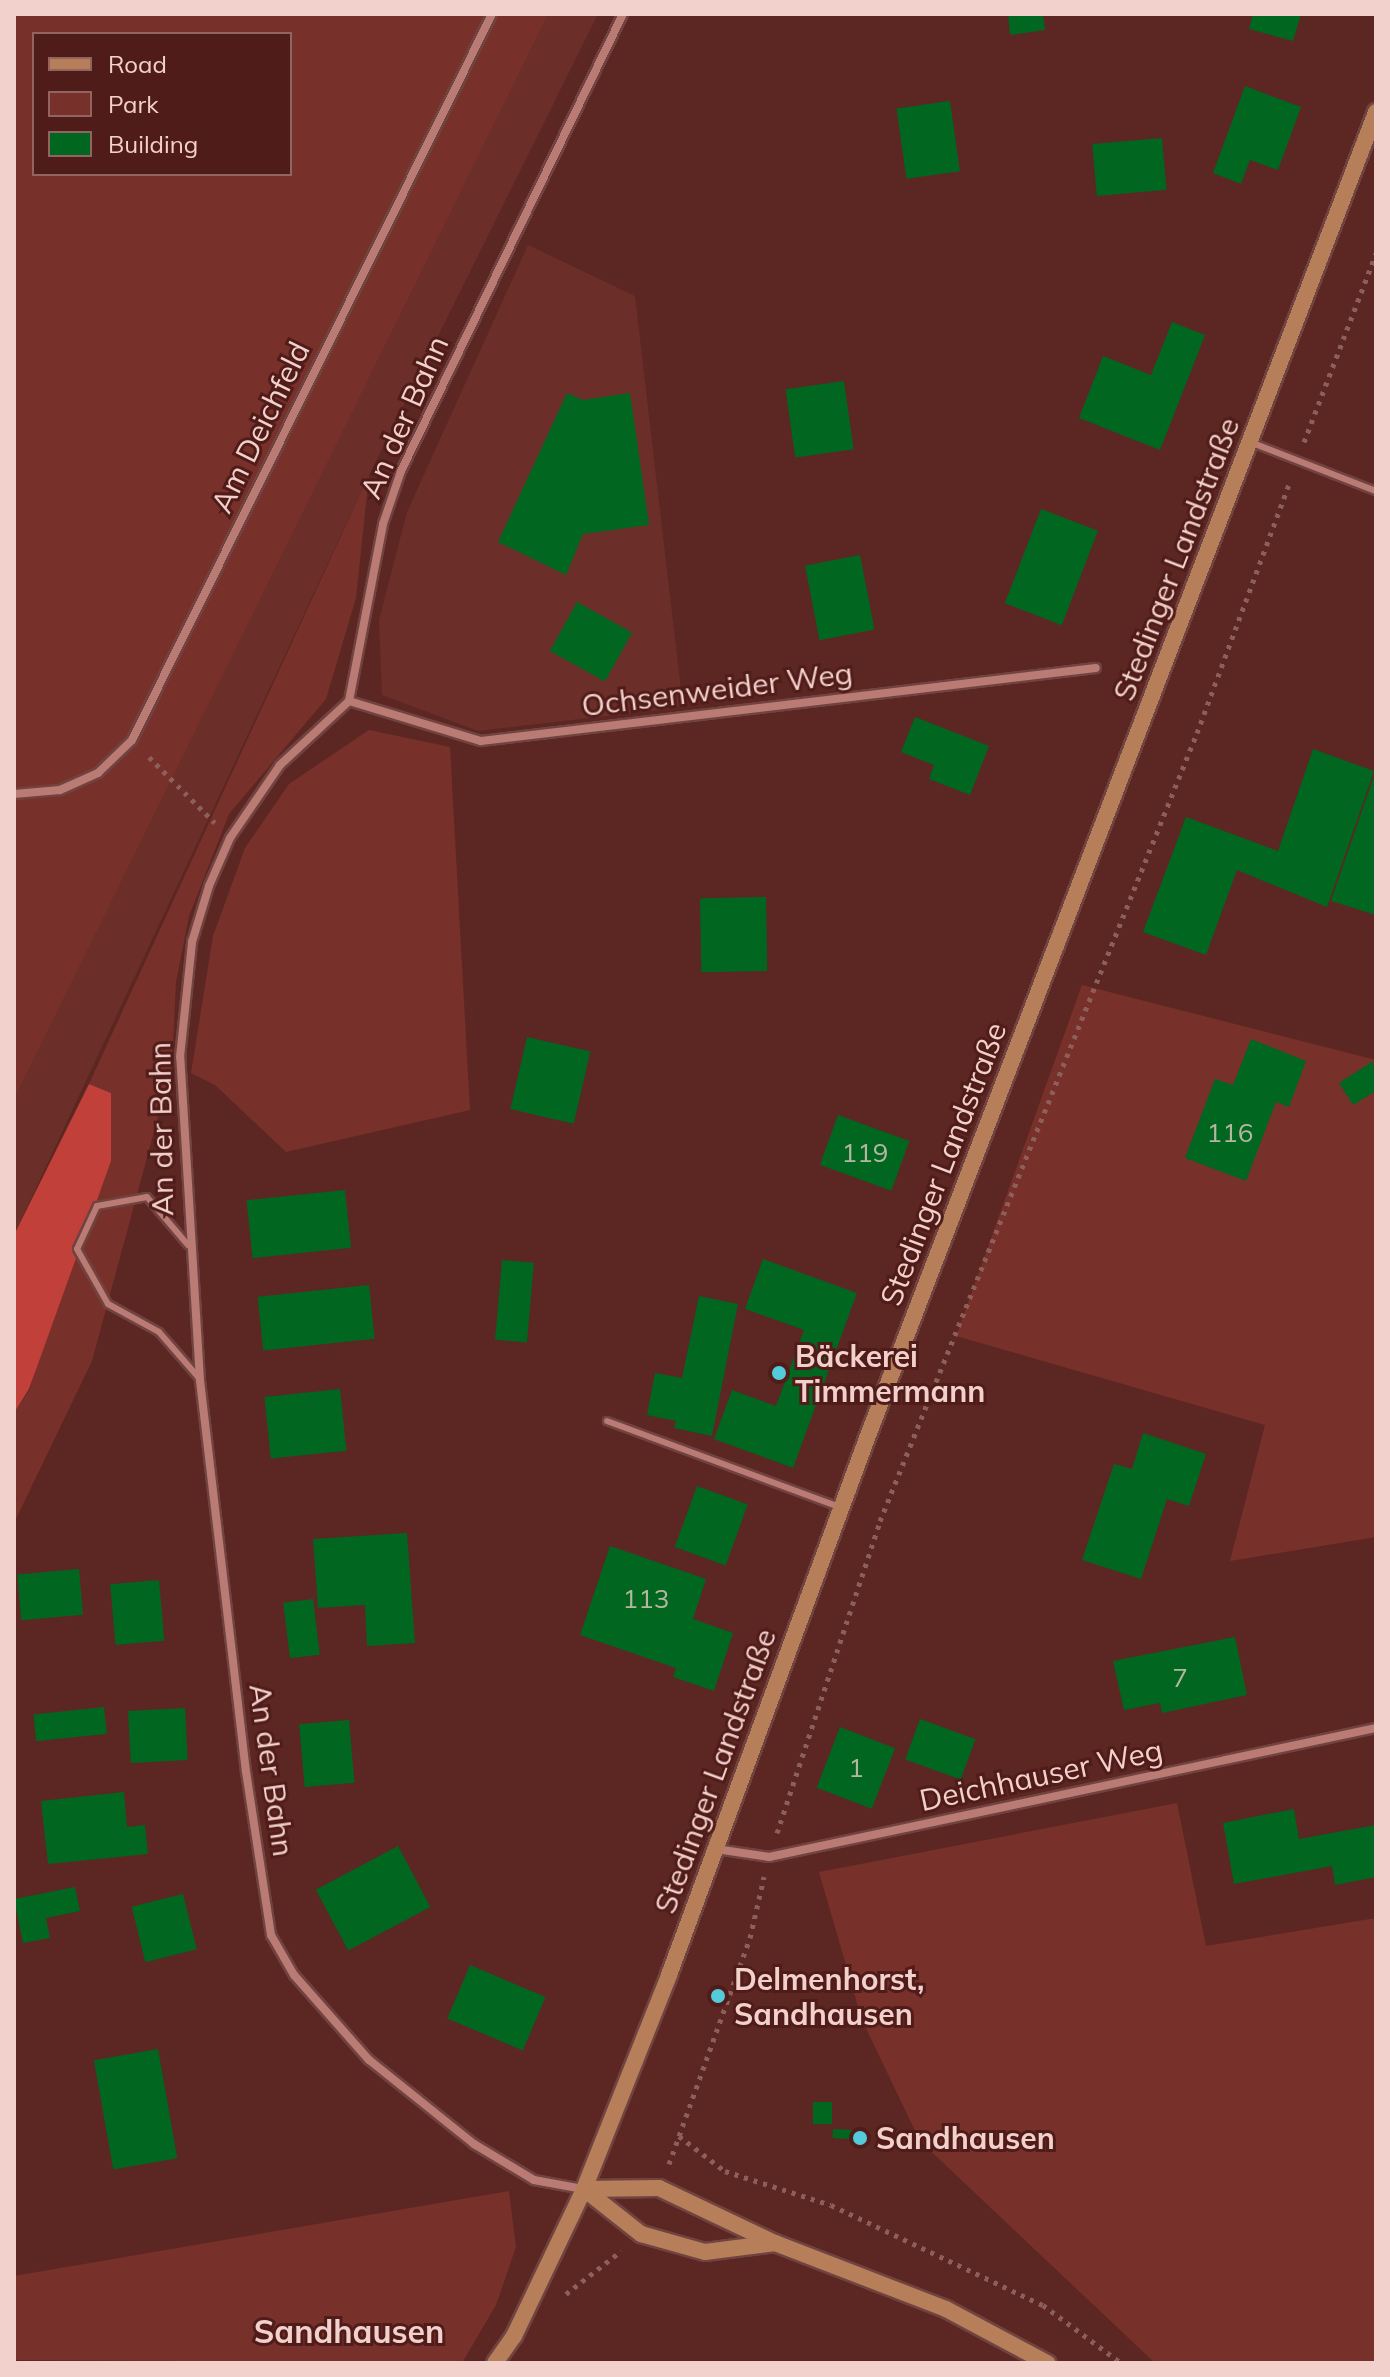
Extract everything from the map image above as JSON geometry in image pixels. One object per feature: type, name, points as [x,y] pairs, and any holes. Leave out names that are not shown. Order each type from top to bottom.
[{"type":"main road","name":"Stedinger Landstraße","points":[[495,2363],[514,2336],[584,2189],[1376,112]]},
{"type":"main road","points":[[584,2189],[659,2188],[775,2243],[946,2309],[1047,2363]]},
{"type":"main road","points":[[584,2189],[641,2234],[705,2252],[775,2243]]},
{"type":"street","name":"Am Deichfeld","points":[[14,794],[60,790],[98,773],[132,740],[492,14]]},
{"type":"street","name":"An der Bahn","points":[[584,2189],[534,2180],[474,2144],[369,2060],[294,1975],[271,1935],[246,1772],[200,1380],[188,1245],[180,1057],[192,942],[230,838],[280,765],[349,701],[383,524],[401,471],[623,14]]},
{"type":"street","name":"Ochsenweider Weg","points":[[349,701],[481,741],[1096,668]]},
{"type":"street","name":"Deichhauser Weg","points":[[716,1849],[769,1857],[1376,1728]]},
{"type":"lane","points":[[1250,442],[1376,491]]},
{"type":"lane","points":[[188,1245],[147,1197],[97,1206],[77,1249],[108,1304],[159,1332],[200,1380]]},
{"type":"lane","points":[[607,1421],[842,1508]]},
{"type":"path","points":[[1121,2363],[1043,2305],[831,2205],[725,2171],[679,2136],[750,1938],[769,1857],[880,1521],[1197,733],[1376,253]]},
{"type":"path","points":[[132,740],[230,838]]},
{"type":"shaded area","points":[[547,14],[598,14],[369,475],[14,1235],[14,1098]]},
{"type":"shaded area","points":[[528,245],[635,296],[683,707],[478,731],[382,695],[379,620],[407,512]]},
{"type":"shaded area","points":[[89,1084],[111,1093],[111,1161],[29,1389],[14,1413],[14,1235]]},
{"type":"green space","points":[[14,14],[548,14],[14,1099]]},
{"type":"green space","points":[[369,475],[356,598],[326,699],[229,814],[189,916],[176,982],[172,1065],[92,1361],[14,1523],[14,1413],[30,1389],[111,1093],[89,1084]]},
{"type":"green space","points":[[369,730],[450,747],[470,1110],[286,1152],[215,1085],[191,1073],[213,936],[245,848],[289,784]]},
{"type":"green space","points":[[1082,985],[1376,1060],[1376,1537],[1230,1561],[1265,1425],[956,1336]]},
{"type":"green space","points":[[1177,1803],[1206,1946],[1376,1918],[1376,2363],[1155,2363],[920,2141],[862,2020],[819,1872]]},
{"type":"green space","points":[[509,2191],[516,2247],[496,2305],[462,2363],[14,2360],[14,2276]]},
{"type":"building","points":[[1008,14],[1043,14],[1045,30],[1010,35]]},
{"type":"building","points":[[1253,14],[1301,14],[1293,41],[1249,29]]},
{"type":"building","points":[[1245,86],[1301,107],[1278,170],[1250,160],[1241,184],[1213,173]]},
{"type":"building","points":[[950,101],[960,171],[906,179],[897,109]]},
{"type":"building","points":[[1162,138],[1167,190],[1097,196],[1092,144]]},
{"type":"building","points":[[1172,322],[1205,335],[1160,450],[1079,418],[1103,356],[1151,375]]},
{"type":"building","points":[[844,381],[854,449],[795,458],[786,389]]},
{"type":"building","points":[[567,393],[583,400],[630,393],[649,525],[583,534],[566,575],[498,542]]},
{"type":"building","points":[[1041,509],[1098,531],[1062,625],[1005,603]]},
{"type":"building","points":[[860,555],[875,630],[820,640],[805,566]]},
{"type":"building","points":[[577,602],[632,633],[605,682],[550,651]]},
{"type":"building","points":[[915,717],[989,746],[970,795],[929,779],[934,765],[901,752]]},
{"type":"building","points":[[1313,749],[1374,771],[1327,907],[1237,870],[1206,955],[1143,932],[1186,817],[1278,851]]},
{"type":"building","points":[[1376,770],[1376,915],[1331,901]]},
{"type":"building","points":[[766,897],[767,971],[701,972],[700,898]]},
{"type":"building","points":[[527,1037],[590,1052],[574,1124],[510,1109]]},
{"type":"building","points":[[1251,1039],[1306,1061],[1289,1107],[1276,1102],[1246,1181],[1185,1158],[1215,1079],[1233,1085]]},
{"type":"building","points":[[1373,1061],[1376,1091],[1353,1105],[1339,1083]]},
{"type":"building","points":[[838,1115],[909,1141],[891,1191],[820,1165]]},
{"type":"building","points":[[345,1190],[351,1248],[253,1258],[247,1200]]},
{"type":"building","points":[[763,1259],[857,1293],[793,1468],[714,1439],[732,1390],[776,1406],[804,1330],[745,1309]]},
{"type":"building","points":[[502,1260],[534,1263],[527,1342],[495,1340]]},
{"type":"building","points":[[369,1285],[375,1339],[263,1350],[258,1297]]},
{"type":"building","points":[[699,1296],[738,1304],[712,1436],[674,1428],[676,1421],[647,1415],[655,1373],[682,1378]]},
{"type":"building","points":[[340,1389],[346,1451],[271,1459],[264,1397]]},
{"type":"building","points":[[1143,1433],[1206,1454],[1189,1506],[1167,1499],[1141,1579],[1082,1560],[1114,1464],[1132,1469]]},
{"type":"building","points":[[697,1486],[748,1504],[726,1566],[675,1547]]},
{"type":"building","points":[[407,1533],[415,1643],[367,1646],[365,1605],[318,1608],[313,1539]]},
{"type":"building","points":[[610,1546],[706,1579],[693,1619],[733,1633],[714,1691],[673,1677],[676,1668],[580,1635]]},
{"type":"building","points":[[79,1569],[83,1615],[21,1620],[17,1574]]},
{"type":"building","points":[[159,1580],[164,1641],[116,1645],[110,1584]]},
{"type":"building","points":[[313,1599],[320,1655],[290,1658],[283,1603]]},
{"type":"building","points":[[1235,1637],[1247,1695],[1162,1713],[1160,1703],[1124,1710],[1113,1661]]},
{"type":"building","points":[[104,1707],[107,1734],[36,1741],[33,1714]]},
{"type":"building","points":[[185,1708],[188,1760],[131,1763],[128,1711]]},
{"type":"building","points":[[920,1719],[975,1739],[961,1780],[905,1759]]},
{"type":"building","points":[[349,1720],[354,1783],[305,1787],[299,1724]]},
{"type":"building","points":[[840,1727],[895,1748],[872,1809],[817,1788]]},
{"type":"building","points":[[124,1792],[127,1827],[145,1825],[148,1854],[48,1864],[41,1801]]},
{"type":"building","points":[[1294,1809],[1299,1839],[1376,1825],[1376,1877],[1335,1885],[1332,1866],[1234,1884],[1223,1823]]},
{"type":"building","points":[[398,1846],[430,1907],[348,1951],[316,1890]]},
{"type":"building","points":[[75,1887],[80,1911],[46,1918],[50,1938],[23,1943],[14,1899]]},
{"type":"building","points":[[183,1894],[197,1949],[145,1962],[132,1907]]},
{"type":"building","points":[[470,1965],[545,1997],[523,2050],[447,2018]]},
{"type":"building","points":[[158,2049],[177,2158],[113,2170],[94,2060]]},
{"type":"building","points":[[813,2102],[832,2102],[832,2124],[813,2124]]},
{"type":"building","points":[[833,2129],[853,2130],[853,2139],[833,2138]]},
{"type":"place","name":"Bäckerei Timmermann","points":[[779,1373]]},
{"type":"place","name":"Delmenhorst, Sandhausen","points":[[718,1996]]},
{"type":"place","name":"Sandhausen","points":[[860,2138]]},
{"type":"district","name":"Sandhausen","points":[[349,2331]]}]
